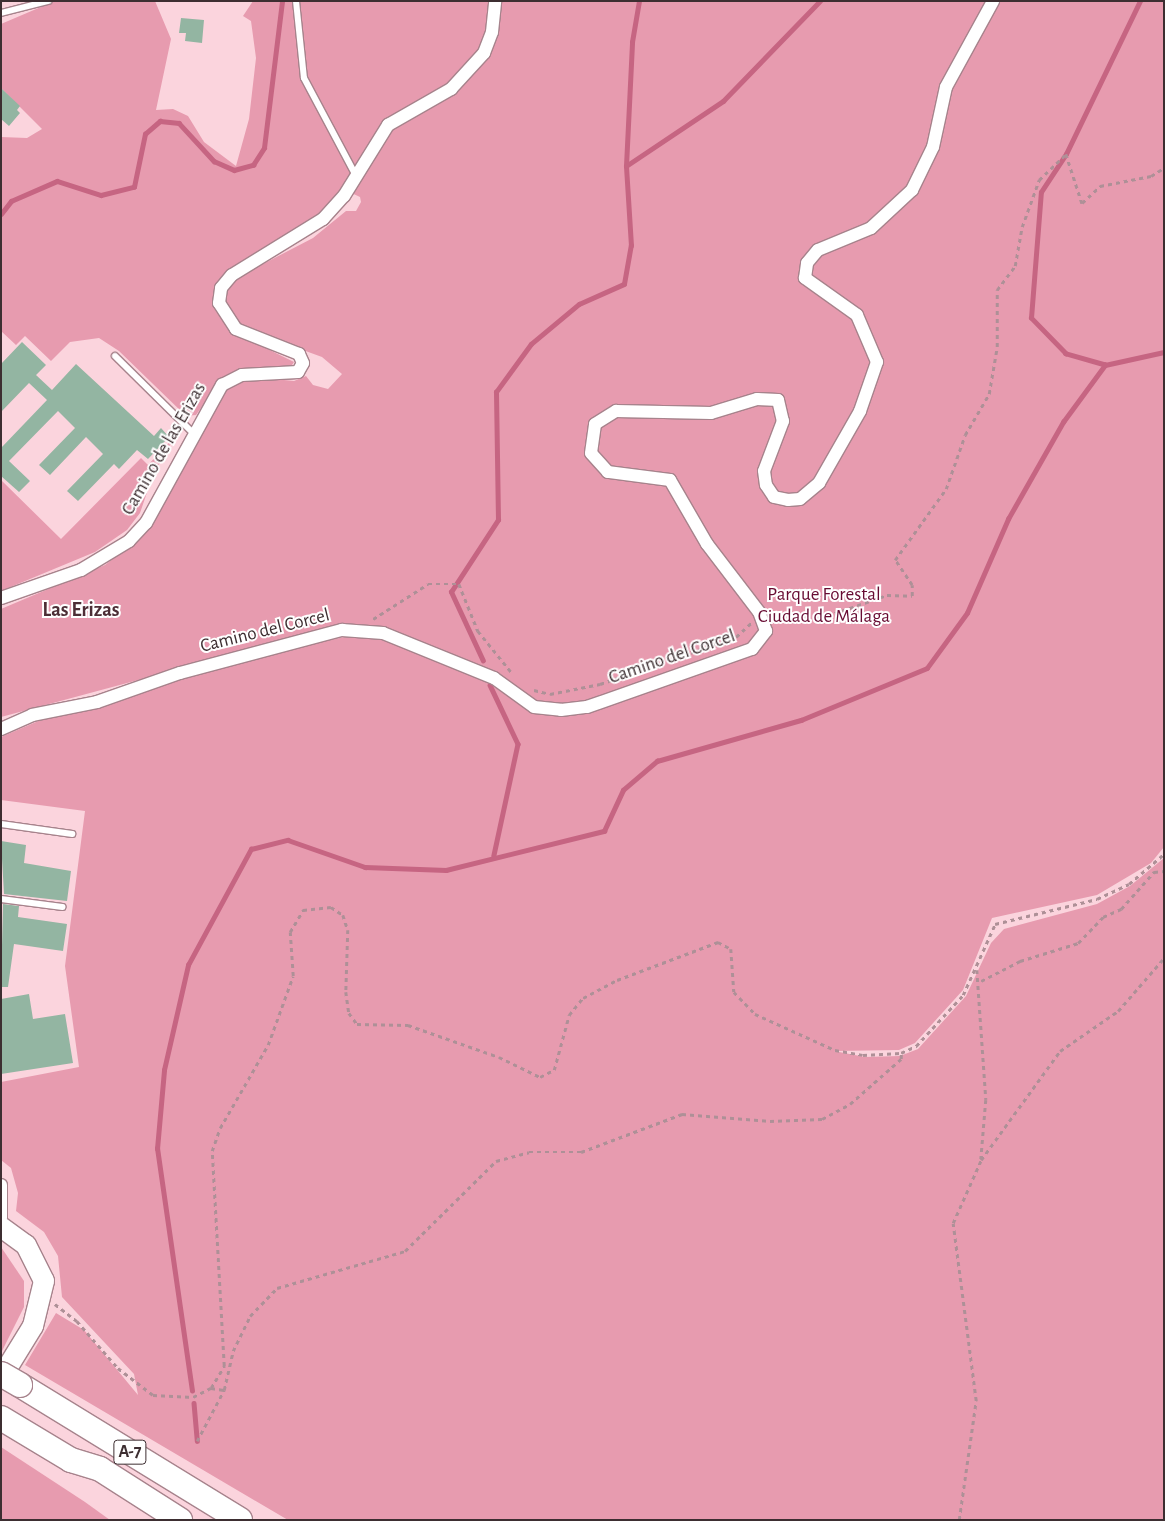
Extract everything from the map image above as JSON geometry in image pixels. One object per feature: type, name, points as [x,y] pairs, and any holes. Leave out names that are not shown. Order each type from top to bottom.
[{"type":"highway","name":"A-7","points":[[7,1379],[240,1520]]},
{"type":"highway","name":"A-7","points":[[1,1418],[71,1460],[100,1469],[180,1520]]},
{"type":"highway","points":[[71,1460],[91,1481],[152,1520]]},
{"type":"main road","points":[[1,1227],[26,1245],[40,1266],[43,1297],[33,1326],[7,1379]]},
{"type":"street","points":[[356,176],[388,125],[451,89],[484,53],[492,32],[496,1]]},
{"type":"street","name":"Camino del Corcel","points":[[1,729],[32,715],[97,702],[180,673],[342,630],[383,633],[494,678],[534,707],[561,710],[587,706],[752,649],[766,631],[759,612],[707,544],[670,480],[608,472],[591,453],[596,424],[616,411],[711,413],[757,399],[778,400],[783,421],[764,471],[766,485],[774,497],[788,500],[800,499],[819,483],[860,411],[877,362],[857,314],[805,278],[807,263],[818,250],[871,228],[912,190],[933,147],[946,87],[993,1]]},
{"type":"street","name":"Camino de las Erizas","points":[[1,598],[81,570],[129,541],[146,523],[193,432],[222,385],[234,377],[298,372],[303,363],[299,354],[246,336],[230,324],[219,303],[221,288],[232,275],[323,219],[356,176]]},
{"type":"street","points":[[1,1185],[1,1218]]},
{"type":"lane","points":[[1,13],[48,1]]},
{"type":"lane","points":[[296,1],[304,78],[356,176]]},
{"type":"lane","points":[[115,356],[193,432]]},
{"type":"lane","points":[[1,824],[72,834]]},
{"type":"lane","points":[[1,899],[62,907]]},
{"type":"path","points":[[212,1388],[224,1366],[212,1151],[220,1128],[268,1045],[293,976],[290,932],[303,910],[331,906],[343,915],[348,930],[346,992],[349,1014],[357,1024],[408,1025],[499,1057],[540,1077],[551,1075],[569,1015],[583,998],[625,977],[718,942],[731,949],[734,992],[755,1014],[835,1050],[863,1055],[900,1053],[916,1046],[951,1010],[977,970],[995,924],[1097,899],[1152,867],[1164,854]]},
{"type":"path","points":[[1152,867],[1154,872]]},
{"type":"path","points":[[981,981],[1020,961],[1078,943],[1103,917],[1121,909],[1154,872],[1164,871]]},
{"type":"path","points":[[959,1520],[976,1401],[953,1223],[981,1160],[1060,1051],[1118,1011],[1164,958]]},
{"type":"path","points":[[977,970],[981,981],[986,1100],[981,1160]]},
{"type":"path","points":[[197,1441],[224,1390],[233,1351],[250,1316],[277,1288],[405,1251],[496,1161],[528,1152],[581,1152],[682,1114],[770,1122],[822,1119],[850,1104],[900,1059],[900,1053]]},
{"type":"path","points":[[43,1297],[77,1321],[118,1368],[153,1395],[193,1397],[212,1388],[224,1390]]},
{"type":"green space","name":"Parque Forestal Ciudad de Málaga","points":[[55,1],[155,1],[171,39],[156,110],[173,109],[188,116],[204,142],[236,166],[249,119],[256,58],[251,21],[243,16],[253,1],[1164,1],[1164,847],[1151,863],[1097,895],[992,918],[963,990],[915,1043],[899,1050],[834,1051],[865,1057],[900,1056],[918,1049],[966,996],[991,943],[1004,929],[1097,904],[1130,886],[1164,858],[1164,1520],[288,1520],[25,1365],[56,1313],[84,1330],[138,1395],[134,1374],[62,1297],[58,1256],[44,1232],[16,1211],[18,1193],[11,1168],[1,1160],[1,1082],[79,1067],[65,966],[85,811],[1,800],[1,737],[50,716],[262,655],[344,637],[385,640],[430,658],[436,647],[379,627],[342,625],[1,717],[1,609],[105,565],[143,535],[224,392],[238,382],[264,378],[294,381],[306,376],[313,385],[328,389],[342,374],[322,357],[245,329],[229,316],[225,301],[228,286],[238,277],[313,238],[346,211],[356,211],[361,202],[360,197],[343,189],[300,232],[243,265],[213,298],[215,310],[231,331],[294,362],[290,368],[240,369],[211,394],[196,415],[186,416],[119,351],[99,338],[70,342],[51,361],[25,336],[16,345],[1,331],[1,137],[27,138],[42,129],[1,88],[1,24]]},
{"type":"green space","points":[[176,435],[153,475],[140,513],[127,530],[95,552],[1,591],[1,480],[61,539],[141,458],[148,465]]},
{"type":"green space","points":[[1,1247],[24,1281],[24,1307],[2,1351]]},
{"type":"green space","points":[[1,1447],[85,1502],[110,1520],[1,1520]]},
{"type":"building","points":[[181,18],[204,20],[202,43],[185,41],[186,33],[179,33]]},
{"type":"building","points":[[1,88],[20,106],[17,110],[20,113],[9,126],[1,119]]},
{"type":"building","points":[[22,342],[46,365],[36,375],[52,390],[76,364],[154,436],[161,428],[169,437],[148,459],[137,450],[119,469],[114,464],[78,501],[67,491],[103,454],[86,437],[50,475],[39,465],[75,428],[58,411],[9,461],[30,481],[19,492],[1,476],[1,448],[47,400],[29,383],[1,412],[1,364]]},
{"type":"building","points":[[1,841],[26,845],[24,863],[71,871],[67,901],[4,894]]},
{"type":"building","points":[[3,904],[19,906],[18,917],[67,924],[63,951],[14,944],[8,987],[1,987]]},
{"type":"building","points":[[29,994],[33,1019],[65,1014],[73,1063],[1,1074],[1,999]]},
{"type":"waterway","points":[[1,214],[11,201],[57,181],[101,195],[134,187],[145,134],[160,121],[179,123],[214,161],[234,170],[253,165],[264,148],[282,1]]},
{"type":"waterway","points":[[483,661],[451,592],[498,520],[496,392],[531,344],[579,304],[624,284],[631,246],[626,166],[632,42],[639,1]]},
{"type":"waterway","points":[[626,166],[723,101],[820,1]]},
{"type":"waterway","points":[[1105,365],[1066,354],[1031,318],[1041,192],[1066,154],[1140,1]]},
{"type":"waterway","points":[[192,1391],[157,1149],[164,1070],[188,965],[251,849],[288,840],[365,867],[446,870],[604,831],[623,790],[657,761],[801,720],[927,668],[967,613],[1008,519],[1063,422],[1105,365],[1164,352]]},
{"type":"waterway","points":[[490,685],[518,744],[494,855]]},
{"type":"waterway","points":[[194,1403],[197,1441]]},
{"type":"district","name":"Las Erizas","points":[[81,610]]}]
